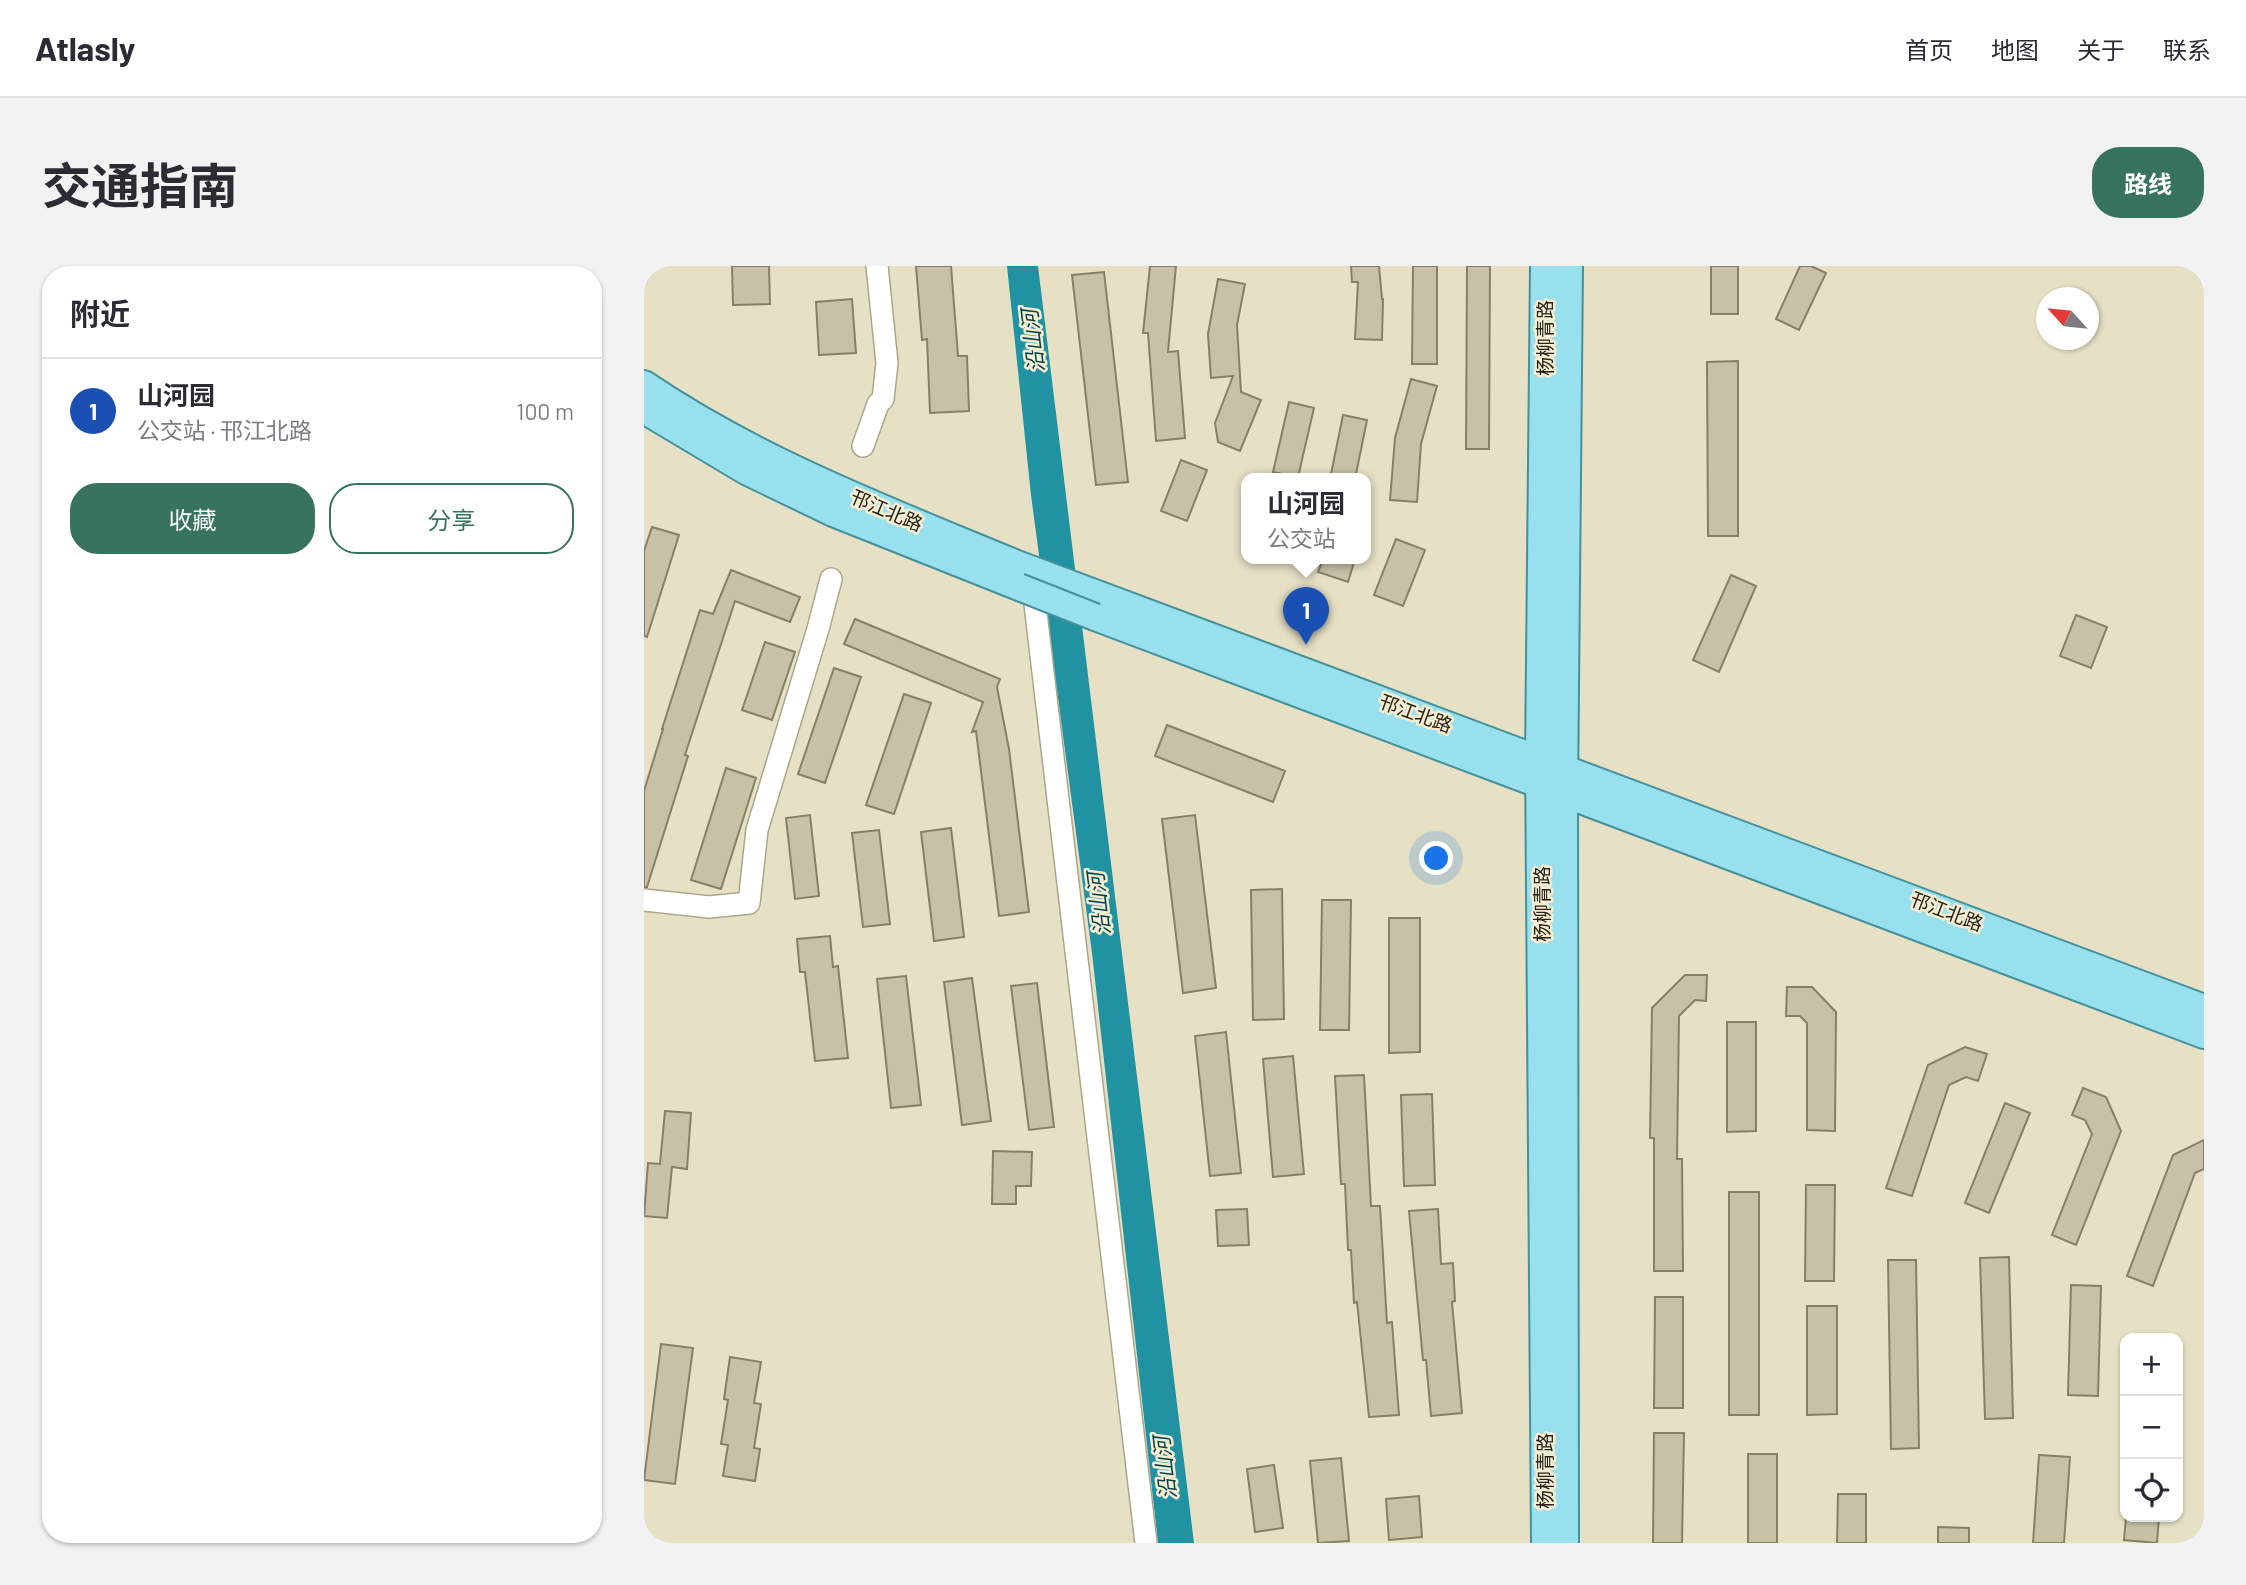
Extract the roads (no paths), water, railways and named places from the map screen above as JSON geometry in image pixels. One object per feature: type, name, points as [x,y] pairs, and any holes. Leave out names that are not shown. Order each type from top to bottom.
[{"type":"main road","name":"杨柳青路","points":[[1544,266],[1565,1543]]},
{"type":"main road","name":"杨柳青路","points":[[1545,1543],[1552,776],[1569,266]]},
{"type":"main road","name":"邗江北路","points":[[644,384],[686,412],[754,449],[1093,605],[1552,776],[2204,1008]]},
{"type":"main road","name":"邗江北路","points":[[644,410],[746,471],[833,513],[1022,573]]},
{"type":"main road","name":"邗江北路","points":[[1552,776],[2204,1035]]},
{"type":"street","points":[[869,449],[877,404],[883,399],[887,363],[877,266]]},
{"type":"street","points":[[1022,573],[1146,1543]]},
{"type":"street","points":[[644,900],[709,907],[749,903],[757,830],[831,579]]},
{"type":"water","name":"沿山河","points":[[1007,266],[1038,266],[1194,1543],[1158,1543],[1092,953],[1031,495]]},
{"type":"place","name":"山河园","points":[[1306,645]]}]
